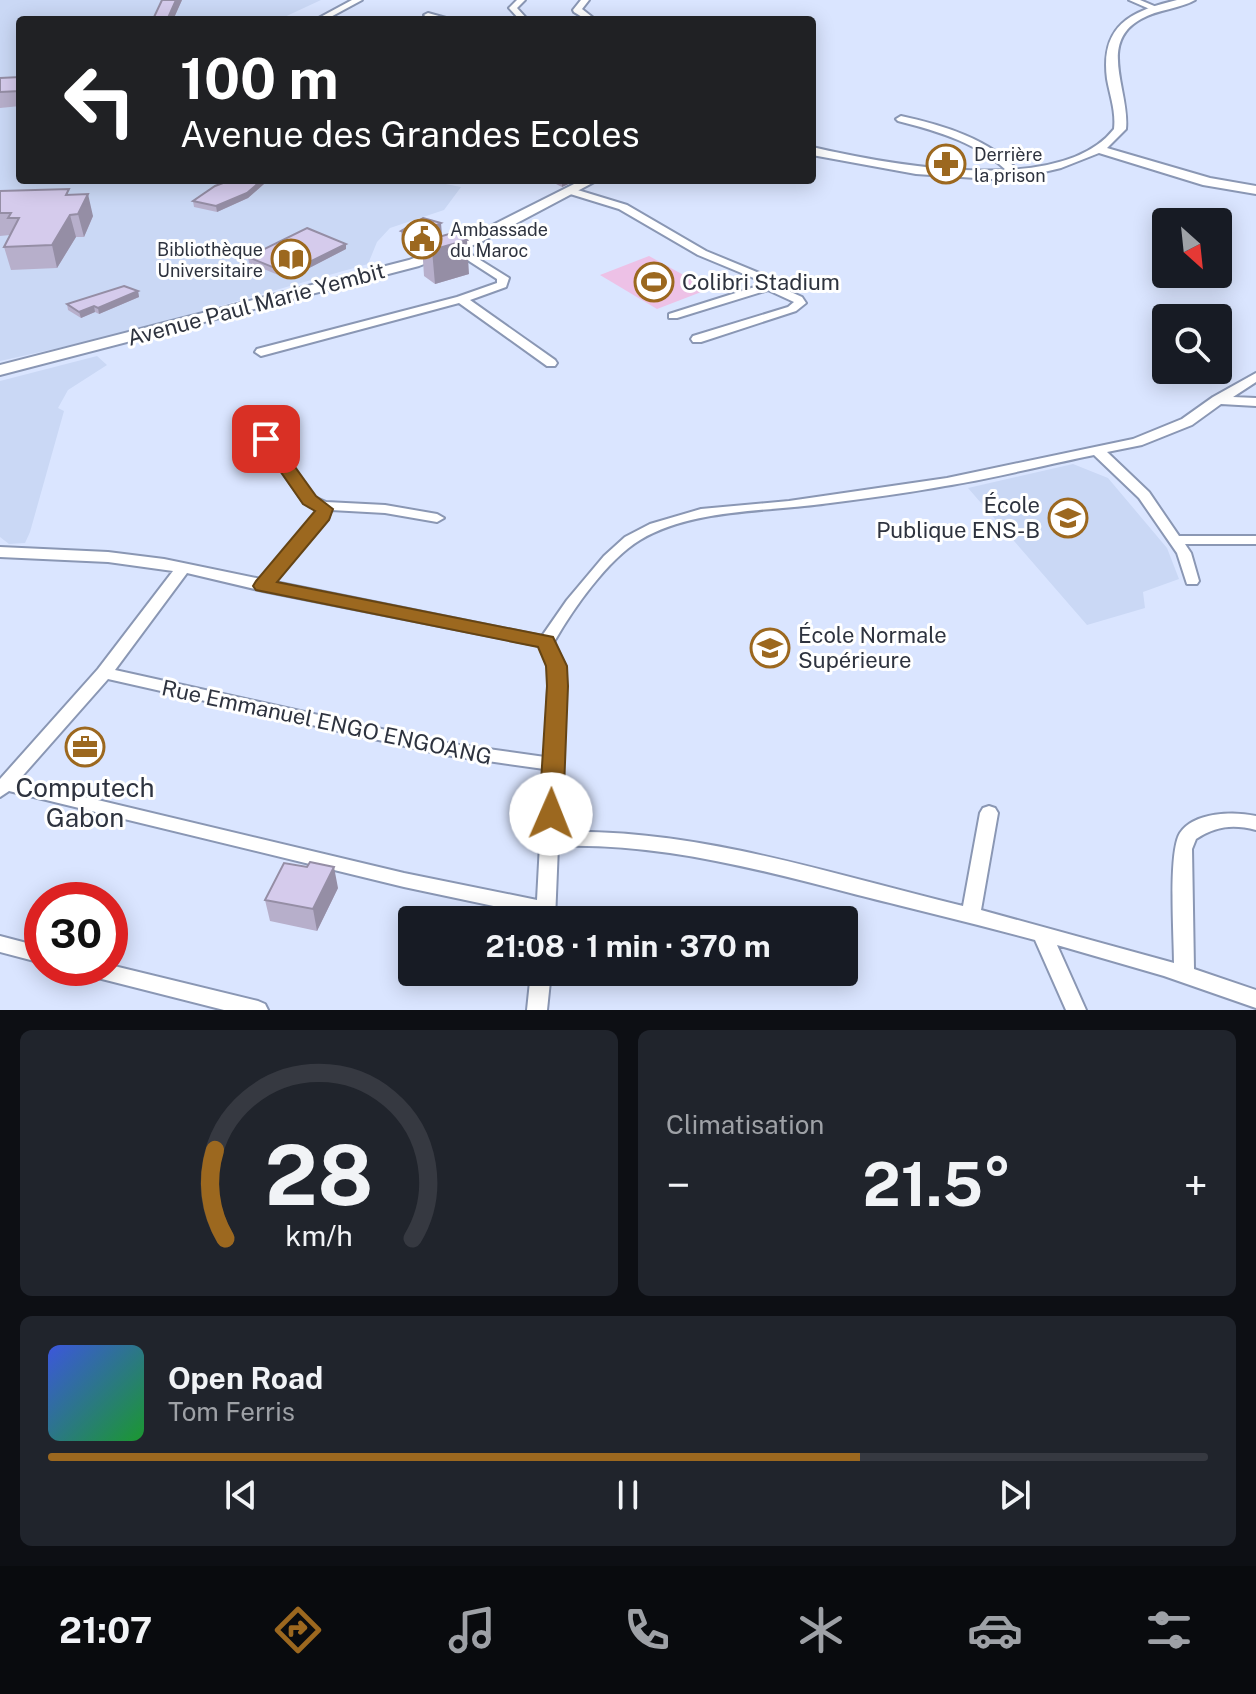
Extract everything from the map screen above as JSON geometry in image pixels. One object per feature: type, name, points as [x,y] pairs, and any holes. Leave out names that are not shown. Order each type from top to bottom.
[{"type":"main road","points":[[816,152],[895,168],[1014,172],[1059,165],[1097,149],[1118,134],[1121,122],[1112,71],[1120,30],[1133,16],[1190,0]]},
{"type":"main road","points":[[1097,149],[1199,180],[1256,190]]},
{"type":"main road","name":"Avenue Paul Marie Yembit","points":[[0,370],[392,269],[456,248],[584,184]]},
{"type":"street","points":[[327,16],[358,0]]},
{"type":"street","points":[[520,16],[513,8],[521,0]]},
{"type":"street","points":[[585,0],[577,10],[586,16]]},
{"type":"street","points":[[1133,0],[1155,8]]},
{"type":"street","points":[[901,119],[971,143],[1004,161],[1014,172]]},
{"type":"street","points":[[571,191],[623,207],[702,253],[760,277],[769,286],[798,299],[800,303],[792,309],[697,339]]},
{"type":"street","points":[[261,352],[461,299],[502,285],[503,278],[456,248]]},
{"type":"street","points":[[673,316],[769,286]]},
{"type":"street","points":[[461,299],[551,363]]},
{"type":"street","points":[[546,642],[558,619],[628,542],[672,522],[701,513],[891,492],[1113,448],[1178,427],[1256,377]]},
{"type":"street","points":[[1218,400],[1256,402]]},
{"type":"street","points":[[266,439],[309,500],[325,507],[385,509],[437,518]]},
{"type":"street","points":[[1098,451],[1144,495],[1184,553],[1192,581]]},
{"type":"street","points":[[263,586],[323,516],[325,507]]},
{"type":"street","points":[[1176,540],[1256,540]]},
{"type":"street","points":[[0,552],[108,557],[182,569],[546,642]]},
{"type":"street","points":[[182,569],[104,673],[3,787],[509,906]]},
{"type":"street","points":[[546,642],[557,666],[546,906]]},
{"type":"street","name":"Rue Emmanuel ENGO ENGOANG","points":[[104,673],[445,749],[552,764]]},
{"type":"street","points":[[971,916],[989,813]]},
{"type":"street","points":[[1184,972],[1183,849],[1188,835],[1216,819],[1232,817],[1256,823]]},
{"type":"street","points":[[550,839],[581,837],[692,848],[1184,972],[1256,999]]},
{"type":"street","points":[[1042,934],[1076,1010]]},
{"type":"street","points":[[0,944],[24,950]]},
{"type":"street","points":[[128,978],[258,1010]]},
{"type":"street","points":[[537,1010],[540,986]]},
{"type":"shaded area","points":[[0,0],[321,0],[287,16],[16,16],[16,184],[446,184],[461,187],[444,210],[390,228],[377,242],[368,264],[117,335],[0,361]]},
{"type":"shaded area","name":"Colibri Stadium","points":[[649,256],[709,289],[657,309],[600,275]]},
{"type":"shaded area","points":[[97,356],[107,365],[68,390],[58,408],[64,411],[25,543],[9,544],[0,537],[0,381]]},
{"type":"shaded area","name":"École Publique ENS-B","points":[[1073,464],[1108,478],[1167,548],[1179,579],[1143,592],[1145,608],[1087,625],[968,488]]},
{"type":"building","points":[[162,0],[176,0],[169,16],[154,16]]},
{"type":"building","points":[[16,77],[16,91],[0,92],[0,78]]},
{"type":"building","points":[[257,184],[247,193],[216,206],[193,201],[215,186]]},
{"type":"building","points":[[69,189],[66,195],[88,194],[78,214],[70,215],[52,245],[4,247],[19,218],[8,218],[11,213],[0,213],[0,191]]},
{"type":"building","points":[[423,218],[441,223],[415,236],[401,231]]},
{"type":"building","name":"Bibliothèque Universitaire","points":[[307,228],[346,244],[287,273],[248,257]]},
{"type":"building","points":[[456,232],[467,240],[432,250],[421,242]]},
{"type":"building","points":[[124,286],[138,291],[98,308],[94,306],[79,312],[67,304]]},
{"type":"building","points":[[310,862],[334,867],[313,909],[265,900],[284,863],[307,867]]},
{"type":"place","name":"Derrière la prison","points":[[946,164]]},
{"type":"place","name":"Ambassade du Maroc","points":[[422,239]]},
{"type":"place","name":"Bibliothèque Universitaire","points":[[291,259]]},
{"type":"place","name":"Colibri Stadium","points":[[654,282]]},
{"type":"place","name":"École Publique ENS-B","points":[[1068,518]]},
{"type":"place","name":"École Normale Supérieure","points":[[770,648]]},
{"type":"place","name":"Computech Gabon","points":[[85,747]]},
{"type":"route","points":[[266,439],[309,500],[324,509],[323,516],[305,539],[263,586],[546,642],[557,666],[551,814]]}]
